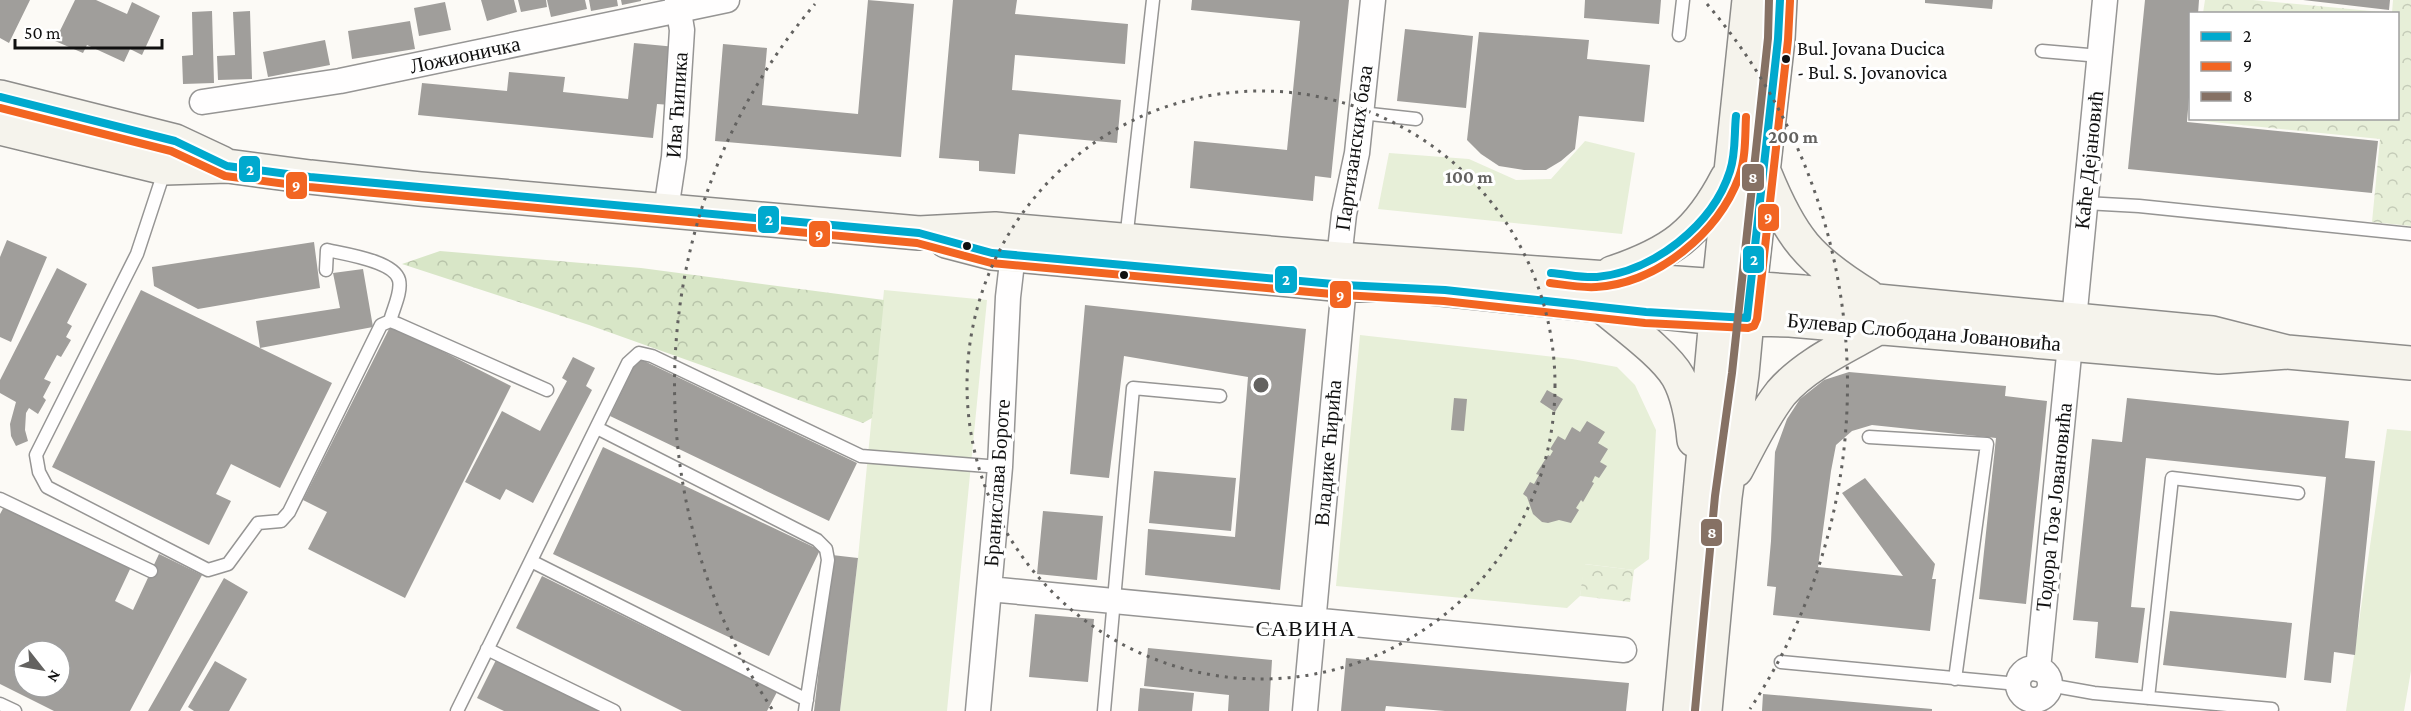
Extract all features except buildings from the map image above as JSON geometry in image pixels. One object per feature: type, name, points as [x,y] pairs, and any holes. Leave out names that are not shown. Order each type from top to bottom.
[{"type":"street","name":"Ложионичка","points":[[202,102],[340,81],[678,5],[727,0]]},
{"type":"street","name":"Партизанских база","points":[[1342,272],[1344,214],[1357,153],[1372,0]]},
{"type":"street","points":[[1680,711],[1713,495],[1742,374],[1733,302],[1730,171],[1749,0]]},
{"type":"street","points":[[1733,302],[1764,171],[1780,0]]},
{"type":"street","name":"Каће Дејановић","points":[[2072,333],[2105,0]]},
{"type":"street","name":"Ива Ћипика","points":[[666,210],[674,158],[682,30],[678,5]]},
{"type":"street","name":"Булевар Слободана Јовановића","points":[[0,97],[175,141],[227,166]]},
{"type":"street","name":"Булевар Слободана Јовановића","points":[[0,128],[165,168],[227,166],[409,188],[918,233],[995,229],[1126,241],[1342,272],[1403,285],[1602,291],[2072,333],[2212,333],[2287,352],[2411,363]]},
{"type":"street","points":[[1705,711],[1713,495],[1694,436],[1686,398],[1677,375],[1602,291],[1685,237],[1712,206],[1730,171]]},
{"type":"street","points":[[1713,495],[1735,470],[1758,428],[1782,393],[1878,314],[1814,258],[1787,223],[1764,171]]},
{"type":"street","name":"Булевар Слободана Јовановића","points":[[918,233],[993,253],[1342,272]]},
{"type":"street","name":"Бранислава Бороте","points":[[978,711],[1000,467],[1008,297],[1013,254]]},
{"type":"street","name":"Владике Ћирића","points":[[1305,711],[1342,272]]},
{"type":"street","name":"Тодора Тозе Јовановића","points":[[2034,690],[2072,333]]},
{"type":"street","points":[[989,589],[1624,650]]},
{"type":"lane","points":[[1126,241],[1153,0]]},
{"type":"lane","points":[[1679,35],[1683,0]]},
{"type":"lane","points":[[2042,51],[2100,56]]},
{"type":"lane","points":[[1361,113],[1416,119]]},
{"type":"lane","points":[[165,168],[137,254],[36,455],[39,472],[47,487],[208,570],[228,564],[258,523],[281,521],[289,512],[381,325],[390,321],[547,390]]},
{"type":"lane","points":[[2085,203],[2139,206],[2411,234]]},
{"type":"lane","points":[[326,270],[327,250],[385,265],[395,272],[399,280],[399,289],[390,321]]},
{"type":"lane","points":[[457,711],[628,363],[639,353],[652,356],[861,456],[1000,467]]},
{"type":"lane","points":[[1104,711],[1132,388],[1220,396]]},
{"type":"lane","points":[[531,561],[806,706],[828,560],[826,549],[818,540],[597,428]]},
{"type":"lane","points":[[1869,437],[1986,444],[1955,679]]},
{"type":"lane","points":[[2148,698],[2172,478],[2298,493]]},
{"type":"lane","points":[[0,499],[151,571]]},
{"type":"lane","points":[[488,649],[614,711]]},
{"type":"lane","points":[[1780,662],[1955,679],[2034,690],[2272,709]]},
{"type":"lane","points":[[0,704],[15,711]]},
{"type":"green space","points":[[2205,0],[2253,0],[2381,12],[2203,12]]},
{"type":"green space","points":[[2393,0],[2411,0],[2411,226],[2372,222],[2380,139],[2193,120],[2399,120],[2399,12],[2392,12]]},
{"type":"green space","points":[[1585,141],[1635,153],[1622,234],[1378,209],[1389,153],[1469,159],[1516,180],[1551,179]]},
{"type":"green space","points":[[440,251],[641,268],[884,300],[872,418],[863,423],[589,325],[402,264]]},
{"type":"green space","points":[[884,290],[987,300],[947,711],[840,711],[858,558]]},
{"type":"green space","points":[[1360,335],[1572,359],[1617,367],[1635,385],[1656,430],[1649,559],[1634,570],[1585,564],[1580,596],[1567,608],[1336,586]]},
{"type":"green space","points":[[2387,429],[2411,431],[2411,671],[2404,711],[2346,711]]},
{"type":"green space","points":[[1584,564],[1634,570],[1630,602],[1580,596]]},
{"type":"transit line","name":"8","points":[[1695,710],[1715,496],[1732,373],[1768,38],[1769,0]]},
{"type":"transit line","name":"2","points":[[0,97],[175,141],[227,166],[310,177],[919,233],[992,253],[1344,285],[1445,290],[1646,312],[1747,318],[1778,39],[1780,0]]},
{"type":"transit line","name":"9","points":[[0,108],[171,151],[225,176],[309,187],[917,243],[991,263],[1343,295],[1444,301],[1645,323],[1748,328],[1754,326],[1757,319],[1788,40],[1790,1]]},
{"type":"transit line","name":"2","points":[[1551,273],[1591,277],[1618,273],[1659,256],[1678,242],[1710,210],[1722,191],[1732,164],[1736,116]]},
{"type":"transit line","name":"9","points":[[1550,283],[1590,287],[1619,283],[1642,276],[1683,252],[1717,217],[1739,177],[1745,147],[1746,117]]},
{"type":"place","name":"Bul. Jovana Ducica - Bul. S. Jovanovica","points":[[1786,59]]},
{"type":"district","name":"САВИНА","points":[[1306,628]]}]
